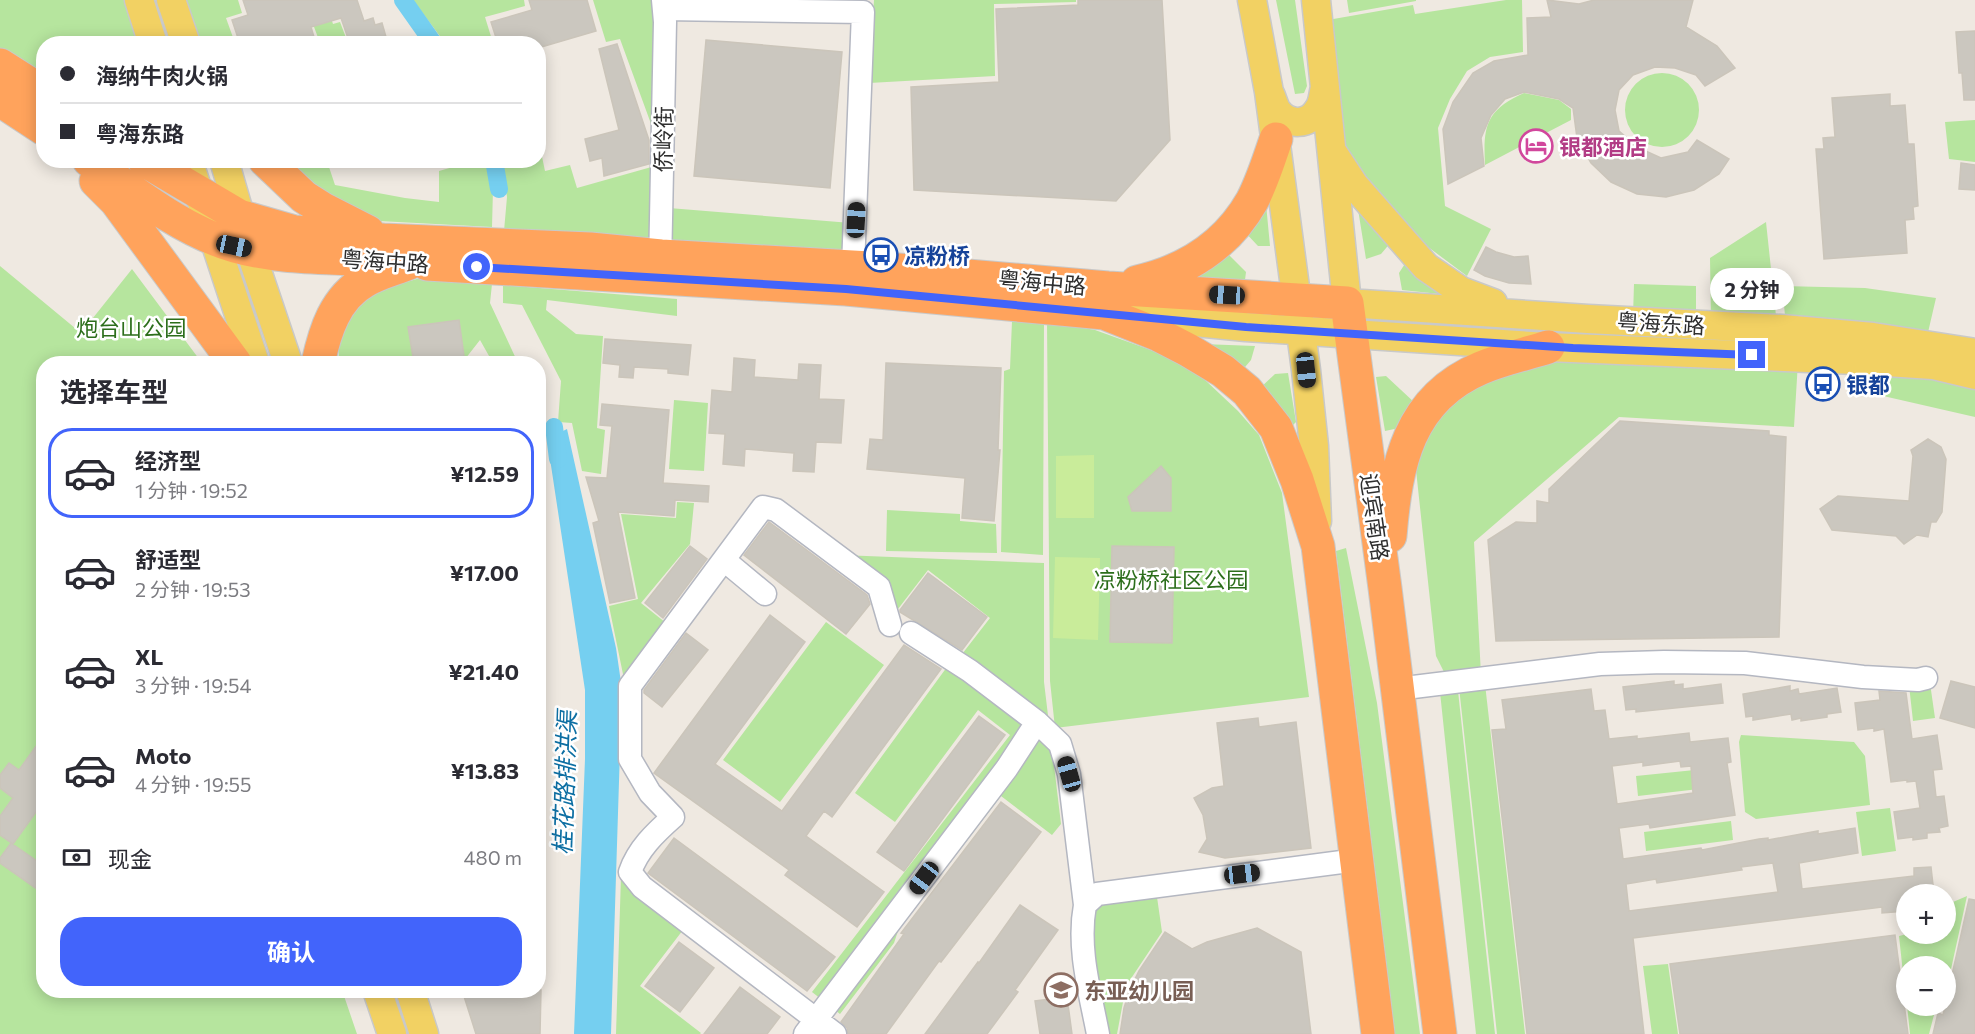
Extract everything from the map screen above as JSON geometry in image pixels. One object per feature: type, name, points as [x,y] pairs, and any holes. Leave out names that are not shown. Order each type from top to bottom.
[{"type":"highway","points":[[0,65],[36,88]]},
{"type":"highway","points":[[0,100],[36,124]]},
{"type":"highway","points":[[1106,301],[1197,260],[1213,248],[1240,220],[1253,199],[1276,140]]},
{"type":"highway","points":[[83,168],[116,201],[231,356]]},
{"type":"highway","name":"粤海中路","points":[[101,168],[170,216],[234,246],[250,250],[409,263],[853,267],[1106,301]]},
{"type":"highway","name":"粤海中路","points":[[168,168],[193,176],[239,216],[295,232],[383,240],[590,249],[660,267],[846,289],[1106,301],[1349,318]]},
{"type":"highway","points":[[273,168],[304,197],[383,240]]},
{"type":"highway","points":[[319,356],[324,333],[346,295],[365,280],[409,263]]},
{"type":"highway","points":[[1106,301],[1159,335],[1223,371],[1247,391],[1276,428],[1297,480],[1318,546],[1378,1034]]},
{"type":"highway","name":"迎宾南路","points":[[1349,318],[1440,1034]]},
{"type":"highway","points":[[1385,588],[1397,480],[1405,450],[1419,419],[1430,403],[1457,381],[1481,368],[1548,347]]},
{"type":"main road","points":[[139,0],[150,36]]},
{"type":"main road","points":[[171,0],[183,36]]},
{"type":"main road","points":[[1252,0],[1269,92],[1299,315],[1314,446],[1318,546]]},
{"type":"main road","name":"迎宾南路","points":[[1316,0],[1349,318]]},
{"type":"main road","points":[[1269,92],[1277,111],[1285,119],[1304,122],[1318,111],[1325,87]]},
{"type":"main road","points":[[1331,151],[1354,185],[1426,267],[1461,291],[1520,314]]},
{"type":"main road","points":[[226,168],[239,216],[286,356]]},
{"type":"main road","points":[[193,176],[253,356]]},
{"type":"main road","name":"粤海东路","points":[[1349,318],[1520,314],[1804,331],[1873,337],[1975,353]]},
{"type":"main road","name":"粤海东路","points":[[1349,318],[1548,347],[1933,365],[1975,375]]},
{"type":"main road","points":[[380,998],[392,1034]]},
{"type":"main road","points":[[413,998],[424,1034]]},
{"type":"street","points":[[663,4],[863,12],[853,267]]},
{"type":"street","name":"侨岭街","points":[[660,267],[665,22],[663,4]]},
{"type":"street","points":[[835,1034],[811,1027],[642,887],[630,872],[636,856],[658,830],[673,817],[650,793],[630,759],[630,686],[763,507],[776,510],[879,587],[901,629],[970,671],[1037,722],[1060,744],[1069,774],[1085,906],[1081,926],[1083,956],[1098,1034]]},
{"type":"street","points":[[724,560],[765,594]]},
{"type":"street","points":[[1397,689],[1600,664],[1664,662],[1745,663],[1863,677],[1918,680],[1926,678]]},
{"type":"street","points":[[811,1027],[1007,768],[1037,722]]},
{"type":"street","points":[[1085,906],[1096,894],[1357,860]]},
{"type":"green space","points":[[0,0],[137,0],[148,36],[36,36],[36,85],[0,62]]},
{"type":"green space","points":[[178,0],[238,0],[242,13],[226,18],[232,36],[191,36]]},
{"type":"green space","points":[[304,0],[325,0],[333,24],[340,22],[345,36],[317,36]]},
{"type":"green space","points":[[413,0],[524,0],[525,6],[485,17],[491,36],[440,36]]},
{"type":"green space","points":[[593,0],[653,0],[659,23],[654,132],[620,39],[606,42]]},
{"type":"green space","points":[[874,0],[1076,0],[1076,2],[994,4],[995,76],[869,83]]},
{"type":"green space","points":[[1276,0],[1295,0],[1307,86],[1304,93],[1295,94]]},
{"type":"green space","points":[[1347,0],[1416,0],[1416,1],[1349,13]]},
{"type":"green space","points":[[1506,0],[1522,0],[1523,52],[1490,57],[1467,71],[1450,99],[1438,128],[1445,206],[1491,229],[1467,276],[1404,229],[1346,161],[1322,21],[1413,5],[1415,14]]},
{"type":"green space","points":[[1662,73],[1683,79],[1693,89],[1699,110],[1693,131],[1683,141],[1662,147],[1641,141],[1631,131],[1625,110],[1631,89],[1641,79]]},
{"type":"green space","points":[[1524,93],[1559,100],[1571,109],[1571,120],[1485,165],[1486,130],[1494,113],[1511,99]]},
{"type":"green space","points":[[1975,120],[1975,162],[1949,159],[1945,122]]},
{"type":"green space","points":[[570,165],[577,188],[655,166],[653,238],[504,231],[507,197],[503,168],[544,168],[545,171]]},
{"type":"green space","points":[[283,168],[329,168],[335,185],[439,202],[439,171],[450,168],[488,168],[493,189],[492,227],[379,221],[326,204]]},
{"type":"green space","points":[[1357,203],[1392,241],[1381,254],[1366,259]]},
{"type":"green space","points":[[1266,204],[1270,246],[1258,246],[1242,229]]},
{"type":"green space","points":[[669,208],[851,223],[849,253],[666,241]]},
{"type":"green space","points":[[1766,222],[1777,325],[1711,320],[1710,258]]},
{"type":"green space","points":[[1223,249],[1246,272],[1245,280],[1195,278]]},
{"type":"green space","points":[[1408,259],[1440,294],[1402,290],[1399,273]]},
{"type":"green space","name":"炮台山公园","points":[[0,266],[81,333],[132,269],[197,356],[36,356],[36,998],[345,998],[357,1034],[0,1034]]},
{"type":"green space","points":[[417,279],[492,284],[490,303],[515,356],[489,356],[480,340],[467,356],[339,356],[338,331],[352,307],[384,288]]},
{"type":"green space","points":[[1634,284],[1696,286],[1696,318],[1633,316]]},
{"type":"green space","points":[[503,285],[677,299],[677,316],[547,300],[546,310],[576,334],[603,336],[597,428],[605,430],[601,474],[582,471],[572,423],[558,422],[561,381],[522,305],[503,303]]},
{"type":"green space","points":[[1782,286],[1865,288],[1936,298],[1926,341],[1786,325]]},
{"type":"green space","points":[[1012,321],[1044,324],[1043,555],[1001,552],[1004,371],[1010,369]]},
{"type":"green space","name":"凉粉桥社区公园","points":[[1047,321],[1095,330],[1187,363],[1238,411],[1259,435],[1282,493],[1309,697],[1055,728],[1050,681]]},
{"type":"green space","points":[[1202,344],[1255,346],[1251,360],[1240,373]]},
{"type":"green space","points":[[1548,349],[1798,362],[1794,427],[1619,417],[1474,542],[1481,675],[1447,678],[1436,656],[1413,442],[1443,393]]},
{"type":"green space","points":[[1859,364],[1975,378],[1975,417],[1857,390]]},
{"type":"green space","points":[[1288,373],[1296,422],[1292,426],[1258,390],[1275,374]]},
{"type":"green space","points":[[1386,376],[1415,403],[1399,428],[1385,431],[1376,377]]},
{"type":"green space","points":[[674,400],[708,403],[704,471],[669,469]]},
{"type":"green space","points":[[1094,455],[1094,518],[1056,518],[1056,456]]},
{"type":"green space","points":[[677,502],[694,503],[690,544],[641,603],[671,627],[624,679],[609,606],[638,599],[621,514],[676,518]]},
{"type":"green space","points":[[887,510],[960,514],[960,521],[996,524],[997,553],[886,551]]},
{"type":"green space","points":[[1346,548],[1377,703],[1420,1034],[1395,1034],[1336,551]]},
{"type":"green space","points":[[841,555],[1044,563],[1044,682],[1061,824],[1052,835],[1001,796],[898,931],[894,943],[840,1014],[812,992],[1010,735],[978,710],[895,822],[855,793],[955,656],[959,658],[990,618],[928,570],[891,618]]},
{"type":"green space","points":[[1055,557],[1100,558],[1098,640],[1053,638]]},
{"type":"green space","points":[[826,622],[884,665],[780,802],[723,760]]},
{"type":"green space","points":[[1930,683],[1935,718],[1913,721],[1909,685]]},
{"type":"green space","points":[[1485,684],[1525,1034],[1497,1034],[1459,687]]},
{"type":"green space","points":[[1458,691],[1495,1034],[1476,1034],[1440,692]]},
{"type":"green space","points":[[1741,735],[1854,742],[1865,756],[1870,805],[1756,819],[1745,812],[1739,742]]},
{"type":"green space","points":[[1724,767],[1725,786],[1638,796],[1636,776]]},
{"type":"green space","points":[[1890,808],[1896,851],[1862,856],[1856,812]]},
{"type":"green space","points":[[1731,821],[1733,840],[1646,851],[1644,832]]},
{"type":"green space","points":[[640,871],[696,913],[640,986],[700,1034],[616,1034],[621,876]]},
{"type":"green space","points":[[1156,890],[1162,932],[1126,986],[1117,1034],[1102,1034],[1087,956],[1097,897]]},
{"type":"green space","points":[[1967,896],[1954,956],[1901,956],[1900,944],[1956,944],[1956,901]]},
{"type":"green space","points":[[1668,964],[1678,1034],[1652,1034],[1643,966]]},
{"type":"green space","points":[[1908,1016],[1934,1016],[1929,1034],[1910,1034]]},
{"type":"water","points":[[567,429],[616,648],[624,703],[620,750],[611,1034],[574,1034],[585,759],[585,690],[547,439]]},
{"type":"building","points":[[243,0],[357,0],[364,21],[373,18],[375,25],[382,23],[386,36],[347,36],[341,18],[311,27],[314,36],[237,36],[232,20],[248,15]]},
{"type":"building","points":[[529,0],[587,0],[596,31],[546,46],[546,36],[495,36],[491,22],[532,10]]},
{"type":"building","points":[[1078,0],[1162,0],[1170,140],[1116,201],[914,190],[911,87],[999,82],[996,9],[1078,5]]},
{"type":"building","points":[[1547,0],[1579,4],[1594,0],[1693,0],[1686,27],[1717,46],[1735,68],[1705,86],[1696,75],[1675,68],[1655,67],[1633,75],[1619,90],[1615,110],[1619,131],[1639,148],[1661,158],[1688,152],[1697,140],[1729,159],[1719,174],[1694,190],[1666,197],[1637,194],[1611,182],[1591,163],[1577,138],[1573,108],[1559,99],[1524,92],[1505,99],[1491,115],[1481,138],[1484,166],[1448,184],[1443,129],[1453,102],[1473,73],[1494,61],[1528,55],[1527,18],[1551,17]]},
{"type":"building","points":[[1975,31],[1975,100],[1964,100],[1962,73],[1959,73],[1956,32]]},
{"type":"building","points":[[706,40],[842,52],[830,188],[694,176]]},
{"type":"building","points":[[617,44],[649,140],[649,164],[604,176],[602,158],[590,161],[585,139],[619,130],[599,49]]},
{"type":"building","points":[[1890,94],[1890,106],[1905,105],[1908,144],[1914,144],[1918,206],[1913,207],[1914,219],[1905,220],[1907,253],[1824,259],[1816,149],[1824,149],[1823,138],[1835,137],[1832,98]]},
{"type":"building","points":[[1961,163],[1975,165],[1975,190],[1959,189]]},
{"type":"building","points":[[1486,247],[1514,257],[1528,256],[1531,284],[1509,283],[1474,270]]},
{"type":"building","points":[[459,320],[464,356],[413,356],[408,327]]},
{"type":"building","points":[[605,339],[691,345],[688,375],[668,373],[668,369],[634,367],[633,378],[619,377],[620,365],[603,363]]},
{"type":"building","points":[[734,358],[755,360],[754,377],[798,380],[799,364],[821,365],[819,399],[844,400],[841,443],[816,442],[814,472],[793,471],[794,453],[745,449],[744,466],[723,464],[725,434],[709,433],[712,390],[732,392]]},
{"type":"building","points":[[886,363],[1001,368],[998,450],[1000,450],[994,521],[962,518],[965,478],[867,469],[870,439],[883,440]]},
{"type":"building","points":[[602,404],[669,410],[663,483],[709,486],[708,502],[675,500],[674,516],[618,512],[635,598],[610,603],[593,523],[599,521],[586,477],[607,478],[612,426],[600,425]]},
{"type":"building","points":[[1620,421],[1769,431],[1769,435],[1786,437],[1779,637],[1496,641],[1488,540],[1516,522],[1537,523],[1537,501],[1549,503],[1549,489]]},
{"type":"building","points":[[1928,439],[1941,447],[1946,459],[1942,512],[1936,522],[1931,522],[1928,537],[1917,535],[1904,544],[1896,536],[1832,530],[1820,509],[1838,496],[1909,501],[1913,456],[1911,450]]},
{"type":"building","points":[[1161,466],[1171,478],[1171,511],[1132,511],[1128,497]]},
{"type":"building","points":[[769,522],[867,595],[870,604],[846,634],[744,555]]},
{"type":"building","points":[[690,546],[707,559],[663,618],[645,603]]},
{"type":"building","points":[[1112,546],[1174,547],[1172,643],[1110,642]]},
{"type":"building","points":[[928,573],[987,617],[962,650],[900,612]]},
{"type":"building","points":[[770,615],[805,642],[715,764],[782,811],[904,645],[941,669],[832,817],[824,811],[806,836],[884,892],[857,927],[785,875],[789,870],[654,773]]},
{"type":"building","points":[[686,633],[708,650],[662,707],[644,693],[644,690]]},
{"type":"building","points":[[1674,681],[1674,685],[1683,684],[1683,689],[1721,684],[1723,703],[1636,712],[1636,709],[1626,710],[1623,687]]},
{"type":"building","points":[[1951,681],[1975,687],[1975,728],[1940,718]]},
{"type":"building","points":[[1790,686],[1790,691],[1798,689],[1799,694],[1837,688],[1841,712],[1827,714],[1827,717],[1801,721],[1801,718],[1792,720],[1791,714],[1753,720],[1753,716],[1746,717],[1743,694]]},
{"type":"building","points":[[1591,689],[1594,711],[1605,710],[1609,739],[1637,736],[1637,739],[1689,733],[1690,742],[1728,738],[1731,762],[1727,763],[1735,815],[1650,828],[1649,824],[1619,828],[1623,859],[1701,848],[1702,850],[1818,831],[1818,834],[1855,828],[1858,853],[1799,863],[1802,889],[1914,876],[1914,868],[1931,867],[1933,884],[1896,884],[1896,912],[1882,913],[1882,907],[1633,938],[1644,1034],[1527,1034],[1492,730],[1506,729],[1502,700]],"holes":[[[1680,761],[1681,767],[1691,766],[1693,793],[1617,804],[1612,766],[1643,762],[1643,766]],[[1773,863],[1778,892],[1629,911],[1626,884],[1656,879],[1657,883]]]},
{"type":"building","points":[[1879,691],[1906,693],[1912,739],[1937,735],[1942,769],[1933,770],[1936,797],[1944,796],[1948,826],[1939,828],[1940,832],[1927,833],[1927,838],[1898,839],[1894,812],[1920,808],[1916,781],[1891,782],[1884,729],[1858,730],[1855,703],[1880,700]]},
{"type":"building","points":[[979,716],[1005,735],[904,871],[877,852]]},
{"type":"building","points":[[1258,718],[1259,727],[1296,722],[1311,848],[1225,858],[1199,852],[1207,839],[1203,815],[1194,798],[1212,788],[1224,786],[1217,723]]},
{"type":"building","points":[[36,746],[36,812],[13,844],[0,835],[0,816],[13,798],[0,788],[0,775],[9,763],[19,770]]},
{"type":"building","points":[[1001,802],[1041,832],[941,962],[939,961],[886,1034],[848,1034],[847,1028],[841,1022],[904,934],[901,933]]},
{"type":"building","points":[[674,838],[835,957],[807,991],[648,873]]},
{"type":"building","points":[[11,843],[36,860],[36,888],[0,863],[0,858]]},
{"type":"building","points":[[1969,899],[1975,900],[1975,1034],[1933,1034],[1937,1016],[1956,1016],[1956,957]]},
{"type":"building","points":[[1020,905],[1058,930],[1015,990],[1018,992],[987,1034],[925,1034],[979,963]]},
{"type":"building","points":[[1257,928],[1301,952],[1311,1034],[1120,1034],[1130,989],[1165,932],[1192,949],[1207,942]]},
{"type":"building","points":[[1895,935],[1898,956],[1896,1016],[1906,1016],[1908,1034],[1680,1034],[1670,964]]},
{"type":"building","points":[[679,942],[714,968],[680,1012],[645,986]]},
{"type":"building","points":[[740,987],[780,1017],[767,1034],[704,1034]]},
{"type":"building","points":[[1067,997],[1072,1034],[1040,1034],[1035,1001]]},
{"type":"building","points":[[465,998],[541,998],[540,1034],[476,1034]]},
{"type":"waterway","points":[[403,0],[428,36]]},
{"type":"waterway","points":[[495,168],[499,189]]},
{"type":"waterway","name":"桂花路排洪渠","points":[[554,427],[558,459]]},
{"type":"place","name":"银都酒店","points":[[1536,146]]},
{"type":"place","name":"凉粉桥","points":[[881,255]]},
{"type":"place","name":"银都","points":[[1823,384]]},
{"type":"place","name":"东亚幼儿园","points":[[1061,990]]},
{"type":"route","points":[[477,267],[846,289],[1246,327],[1573,348],[1752,355]]}]
